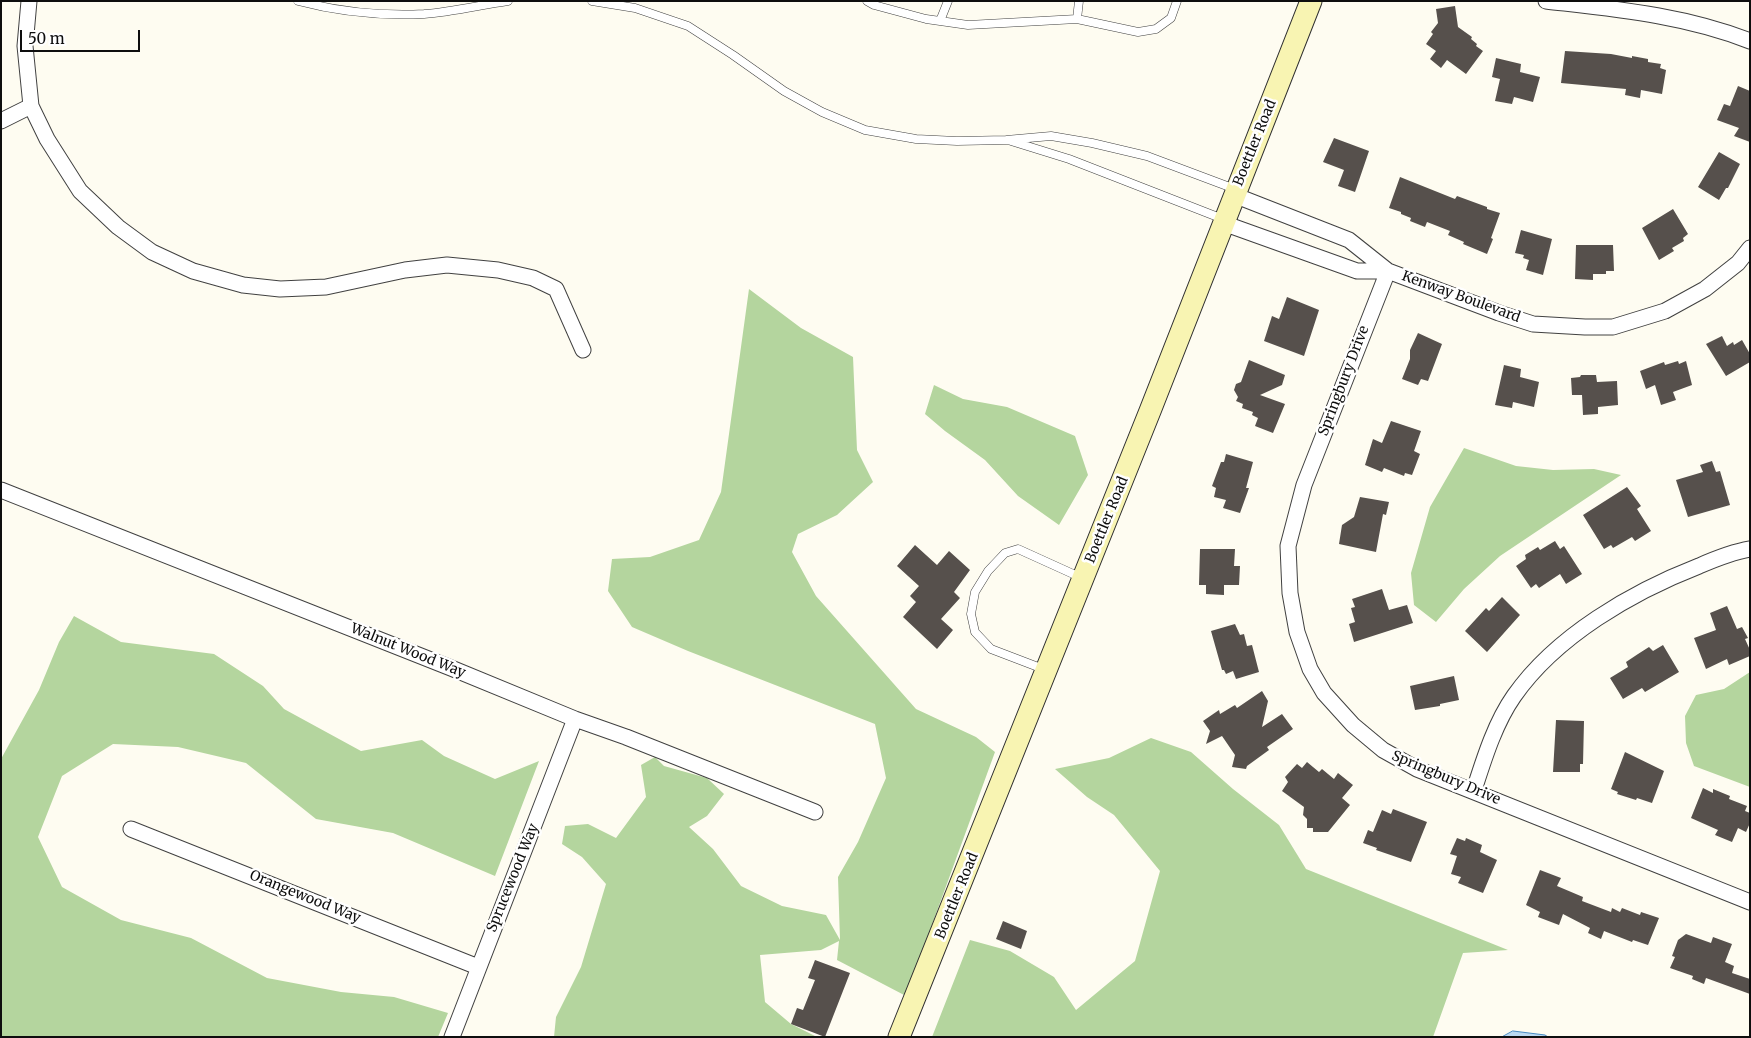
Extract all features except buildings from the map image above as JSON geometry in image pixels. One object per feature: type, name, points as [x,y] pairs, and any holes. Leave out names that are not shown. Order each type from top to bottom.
[{"type":"street","points":[[30,1],[25,46],[31,106],[47,139],[80,191],[118,227],[152,252],[185,267],[243,285],[280,289],[326,287],[405,270],[447,265],[498,270],[534,278],[556,289],[583,350]]},
{"type":"street","name":"Boettler Road","points":[[899,1037],[1047,671],[1311,1]]},
{"type":"street","points":[[1546,1],[1674,18],[1750,41]]},
{"type":"street","points":[[1,121],[31,106]]},
{"type":"street","name":"Kenway Boulevard","points":[[1235,192],[1349,240],[1388,270],[1491,310],[1534,324],[1613,327],[1665,310],[1705,289],[1738,263],[1750,248]]},
{"type":"street","name":"Kenway Boulevard","points":[[1224,221],[1357,271],[1388,270]]},
{"type":"street","name":"Springbury Drive","points":[[1388,270],[1304,485],[1288,546],[1290,593],[1297,632],[1310,669],[1324,693],[1353,724],[1383,750],[1417,769],[1474,790],[1750,902]]},
{"type":"street","name":"Walnut Wood Way","points":[[1,490],[575,719],[626,737],[815,812]]},
{"type":"street","points":[[1474,790],[1494,735],[1514,697],[1533,671],[1579,631],[1629,599],[1676,575],[1750,549]]},
{"type":"street","name":"Sprucewood Way","points":[[452,1037],[575,719]]},
{"type":"street","name":"Orangewood Way","points":[[131,829],[478,967]]},
{"type":"lane","points":[[298,1],[317,6],[370,14],[425,14],[458,5],[508,1]]},
{"type":"lane","points":[[592,1],[635,8],[688,26],[784,91],[822,112],[865,130],[957,142],[1051,136],[1118,148],[1146,156],[1235,192]]},
{"type":"lane","points":[[867,1],[874,5],[940,21],[968,24],[1077,19],[1138,32],[1156,29],[1171,18],[1177,1]]},
{"type":"lane","points":[[940,21],[948,1]]},
{"type":"lane","points":[[1077,19],[1079,1]]},
{"type":"lane","points":[[1006,140],[1069,158],[1224,221]]},
{"type":"lane","points":[[1047,671],[991,649],[975,632],[971,614],[975,592],[988,571],[1005,553],[1018,549],[1083,579]]},
{"type":"green space","points":[[749,289],[801,328],[853,357],[857,450],[873,482],[837,515],[798,534],[792,552],[816,596],[916,709],[976,737],[995,752],[906,996],[837,960],[839,941],[821,950],[760,955],[765,1002],[791,1024],[817,1037],[554,1037],[556,1017],[581,967],[606,884],[582,857],[562,844],[565,826],[588,824],[616,838],[646,797],[641,765],[655,757],[664,766],[707,778],[724,794],[707,816],[689,827],[713,849],[741,886],[782,906],[826,915],[840,940],[838,877],[858,842],[886,778],[875,724],[688,651],[632,627],[608,591],[612,559],[650,557],[699,540],[721,492]]},
{"type":"green space","points":[[934,385],[963,399],[1007,407],[1075,436],[1088,475],[1059,525],[1018,496],[985,460],[925,414]]},
{"type":"green space","points":[[1464,448],[1516,466],[1553,470],[1594,469],[1621,475],[1500,556],[1464,589],[1436,622],[1414,605],[1411,573],[1430,507]]},
{"type":"green space","points":[[74,616],[121,642],[214,654],[263,686],[284,709],[361,751],[422,740],[444,756],[495,779],[539,761],[495,876],[393,833],[316,819],[246,763],[178,747],[113,744],[62,776],[38,837],[62,887],[121,920],[191,938],[267,978],[341,992],[394,997],[448,1013],[438,1037],[1,1037],[1,759],[39,690],[59,642]]},
{"type":"green space","points":[[1750,672],[1750,787],[1694,766],[1686,743],[1685,716],[1696,695],[1724,689]]},
{"type":"green space","points":[[1151,738],[1191,752],[1233,789],[1279,825],[1306,869],[1508,950],[1463,953],[1433,1037],[932,1037],[970,940],[1010,951],[1054,977],[1076,1010],[1135,961],[1160,871],[1114,815],[1087,797],[1055,769],[1109,758]]},
{"type":"water","points":[[1513,1031],[1545,1035],[1548,1037],[1502,1037]]}]
